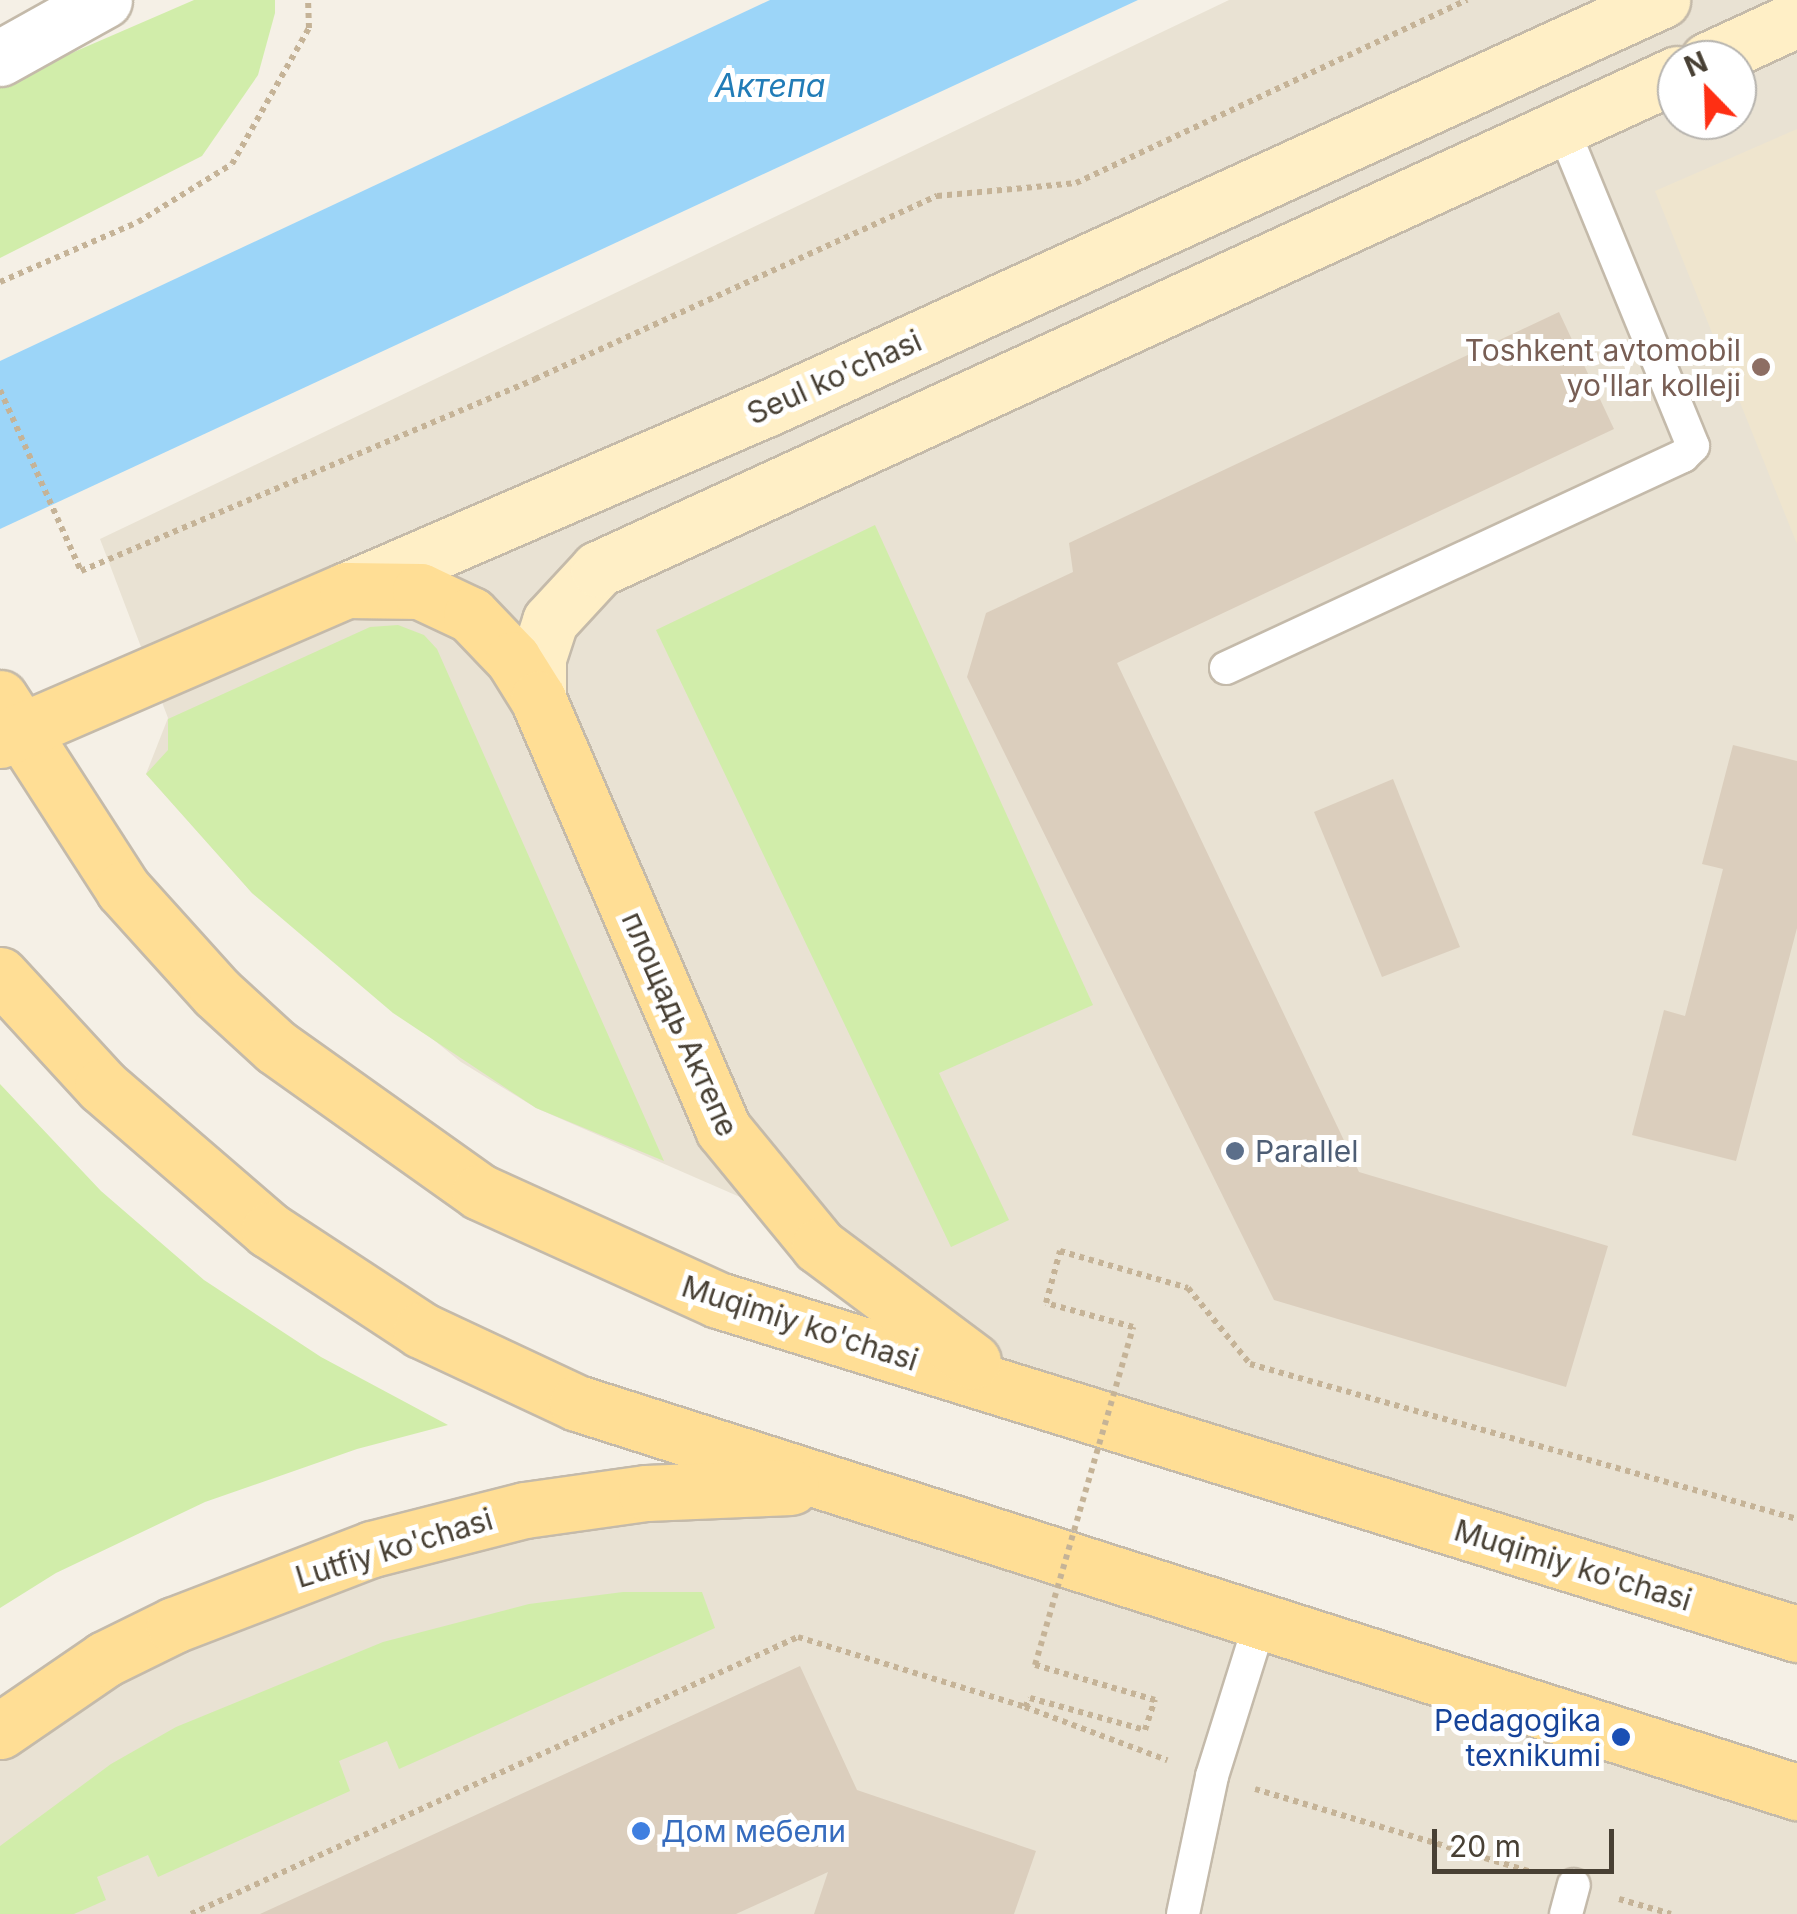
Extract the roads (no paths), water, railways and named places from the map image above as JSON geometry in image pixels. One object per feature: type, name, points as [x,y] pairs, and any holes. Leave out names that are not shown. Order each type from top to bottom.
[{"type":"main road","name":"Seul ko'chasi","points":[[6,723],[347,590],[768,408],[1662,0]]},
{"type":"main road","points":[[1751,40],[1797,19]]},
{"type":"main road","points":[[538,699],[538,658],[550,621],[598,569],[1657,83]]},
{"type":"main road","name":"площадь Актепе","points":[[347,590],[392,586],[447,600],[493,636],[538,699],[722,1129],[752,1172],[859,1281],[1040,1400]]},
{"type":"main road","name":"Muqimiy ko'chasi","points":[[6,723],[123,889],[217,993],[276,1048],[412,1150],[480,1192],[634,1266],[718,1300],[1797,1634]]},
{"type":"main road","points":[[0,976],[102,1086],[225,1194],[422,1330],[577,1402],[824,1486],[1797,1792]]},
{"type":"main road","name":"Lutfiy ko'chasi","points":[[0,1730],[106,1659],[174,1625],[404,1539],[525,1510],[646,1493],[824,1486]]},
{"type":"street","points":[[0,58],[104,0]]},
{"type":"lane","points":[[1226,668],[1683,456],[1693,446],[1562,127]]},
{"type":"lane","points":[[1183,1914],[1212,1776],[1260,1623]]},
{"type":"water","name":"Актепа","points":[[770,0],[1138,0],[0,529],[0,361]]},
{"type":"place","name":"Toshkent avtomobil yo'llar kolleji","points":[[1761,367]]},
{"type":"place","name":"Parallel","points":[[1235,1151]]},
{"type":"place","name":"Pedagogika texnikumi","points":[[1621,1737]]},
{"type":"place","name":"Дом мебели","points":[[641,1831]]}]
